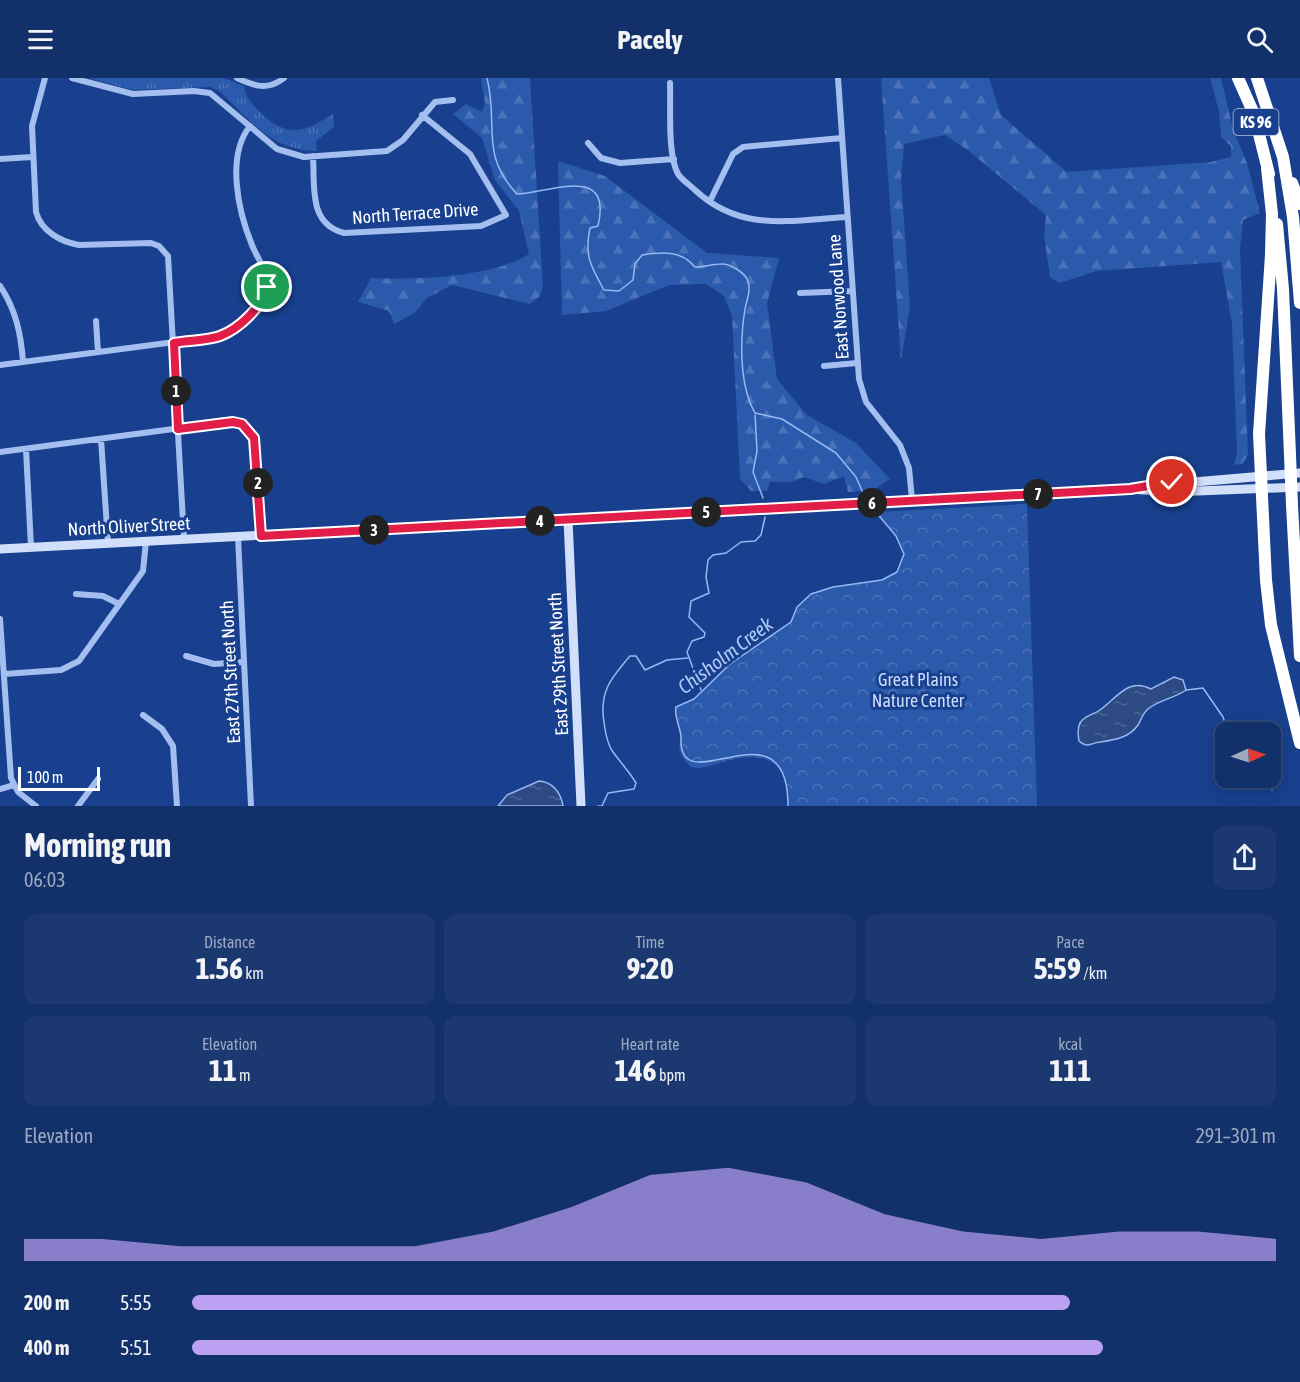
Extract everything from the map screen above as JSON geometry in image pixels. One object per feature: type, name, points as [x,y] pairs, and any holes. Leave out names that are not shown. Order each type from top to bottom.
[{"type":"highway","name":"KS 96","points":[[1238,78],[1254,114],[1268,168],[1280,238],[1300,656]]},
{"type":"highway","name":"KS 96","points":[[1257,78],[1283,157],[1293,217],[1300,303]]},
{"type":"highway","points":[[1283,157],[1300,204]]},
{"type":"highway","points":[[1268,168],[1272,214],[1259,434],[1262,489],[1271,625],[1300,743]]},
{"type":"main road","points":[[568,520],[1130,489],[1172,482],[1300,473]]},
{"type":"main road","points":[[1130,489],[1173,492],[1300,487]]},
{"type":"main road","name":"North Oliver Street","points":[[0,549],[568,520]]},
{"type":"main road","name":"East 29th Street North","points":[[568,520],[581,801]]},
{"type":"street","points":[[45,78],[32,126],[37,218],[56,237],[79,245],[151,243],[159,246],[168,256],[184,539]]},
{"type":"street","points":[[72,78],[133,94],[194,91],[210,93],[277,149],[288,154],[313,156],[387,151],[403,140],[435,102],[453,100]]},
{"type":"street","points":[[237,78],[252,85],[265,87],[284,78]]},
{"type":"street","name":"East Norwood Lane","points":[[838,78],[857,363],[866,402],[900,445],[909,468],[912,500]]},
{"type":"street","points":[[670,82],[674,159],[678,174],[710,201],[742,218],[758,222],[847,217]]},
{"type":"street","name":"North Terrace Drive","points":[[313,156],[316,207],[324,224],[332,230],[344,232],[481,226],[506,215],[470,154],[422,115]]},
{"type":"street","points":[[0,365],[220,336],[233,329],[260,304],[264,298],[267,280],[244,226],[237,158],[241,138],[250,126]]},
{"type":"street","points":[[710,201],[733,154],[743,147],[842,138]]},
{"type":"street","points":[[588,143],[601,158],[620,163],[674,159]]},
{"type":"street","points":[[0,159],[32,157]]},
{"type":"street","points":[[0,286],[15,311],[20,330],[22,362]]},
{"type":"street","points":[[800,293],[852,291]]},
{"type":"street","points":[[96,321],[98,352]]},
{"type":"street","points":[[824,366],[857,363]]},
{"type":"street","points":[[0,452],[233,422],[249,430],[256,449],[261,536]]},
{"type":"street","points":[[101,439],[108,543]]},
{"type":"street","points":[[26,448],[31,547]]},
{"type":"street","name":"East 27th Street North","points":[[238,537],[251,806]]},
{"type":"street","points":[[3,674],[62,670],[72,667],[143,571],[146,541]]},
{"type":"street","points":[[76,594],[103,596],[119,603]]},
{"type":"street","points":[[0,619],[3,715],[9,769],[14,786],[24,799],[36,806]]},
{"type":"street","points":[[186,656],[214,664],[244,662]]},
{"type":"street","points":[[143,715],[162,729],[173,746],[177,806]]},
{"type":"street","points":[[78,806],[98,779]]},
{"type":"street","points":[[0,789],[14,786]]},
{"type":"green space","points":[[88,78],[224,78],[244,86],[252,104],[280,127],[296,130],[305,128],[333,114],[334,127],[316,141],[317,151],[300,149],[286,145],[262,132],[219,91],[210,87],[133,90]]},
{"type":"green space","points":[[481,78],[530,78],[543,287],[540,296],[530,304],[452,285],[427,298],[414,313],[394,324],[389,311],[358,302],[371,278],[431,278],[474,273],[513,262],[529,254],[519,211],[495,180],[482,138],[453,114],[466,104],[482,112],[485,104]]},
{"type":"green space","points":[[881,78],[989,78],[1001,115],[1067,172],[1211,162],[1231,157],[1231,146],[1221,137],[1219,111],[1210,78],[1221,78],[1233,129],[1247,163],[1260,213],[1243,220],[1240,250],[1248,455],[1242,464],[1234,465],[1237,452],[1232,324],[1221,262],[1097,271],[1059,283],[1050,277],[1044,235],[1046,215],[969,151],[945,135],[904,144],[901,178],[910,306],[901,361]]},
{"type":"green space","points":[[558,161],[605,176],[707,253],[779,258],[767,303],[777,379],[807,415],[856,443],[890,479],[873,490],[848,492],[844,476],[824,484],[804,477],[791,482],[770,482],[767,491],[751,491],[740,479],[732,316],[724,296],[706,284],[669,285],[606,311],[562,315]]},
{"type":"green space","name":"Great Plains Nature Center","points":[[1027,504],[1037,806],[788,806],[784,779],[773,763],[764,759],[741,758],[698,768],[686,762],[679,749],[681,734],[676,707],[694,699],[730,664],[790,622],[797,607],[811,594],[833,587],[882,580],[897,572],[903,554],[896,536],[877,512]]},
{"type":"water","points":[[1174,677],[1183,680],[1186,690],[1148,709],[1138,725],[1126,736],[1089,745],[1079,741],[1078,729],[1082,720],[1100,710],[1123,690],[1136,686],[1151,689]]},
{"type":"water","points":[[539,781],[556,789],[563,806],[498,806],[507,795]]},
{"type":"waterway","points":[[487,78],[494,152],[505,179],[517,194],[575,186],[587,188],[596,194],[600,206],[598,226],[590,228],[588,253],[592,267],[604,290],[619,291],[633,280],[635,264],[642,255],[649,254],[677,255],[690,261],[695,267],[726,264],[744,275],[749,288],[743,321],[743,376],[755,413],[782,419],[836,453],[856,477],[863,493]]},
{"type":"waterway","points":[[755,415],[757,451],[753,472],[763,498]]},
{"type":"waterway","name":"Chisholm Creek","points":[[788,806],[783,775],[771,759],[753,755],[696,762],[685,756],[676,707],[694,699],[730,664],[791,622],[797,607],[811,594],[833,587],[882,580],[897,572],[904,554],[896,536],[875,511]]},
{"type":"waterway","points":[[701,690],[687,652],[692,641],[704,637],[705,633],[689,617],[691,601],[709,593],[706,577],[708,560],[713,555],[726,553],[741,542],[755,541],[761,535],[765,517]]},
{"type":"waterway","points":[[598,806],[602,806],[608,793],[634,789],[636,783],[611,749],[606,736],[603,702],[612,679],[630,656],[636,656],[645,670],[667,660],[688,658]]},
{"type":"waterway","points":[[1186,690],[1203,688],[1225,722]]},
{"type":"route","points":[[267,287],[260,304],[233,329],[220,336],[174,343],[178,429],[233,422],[242,424],[254,438],[261,536],[1130,489],[1172,482]]}]
